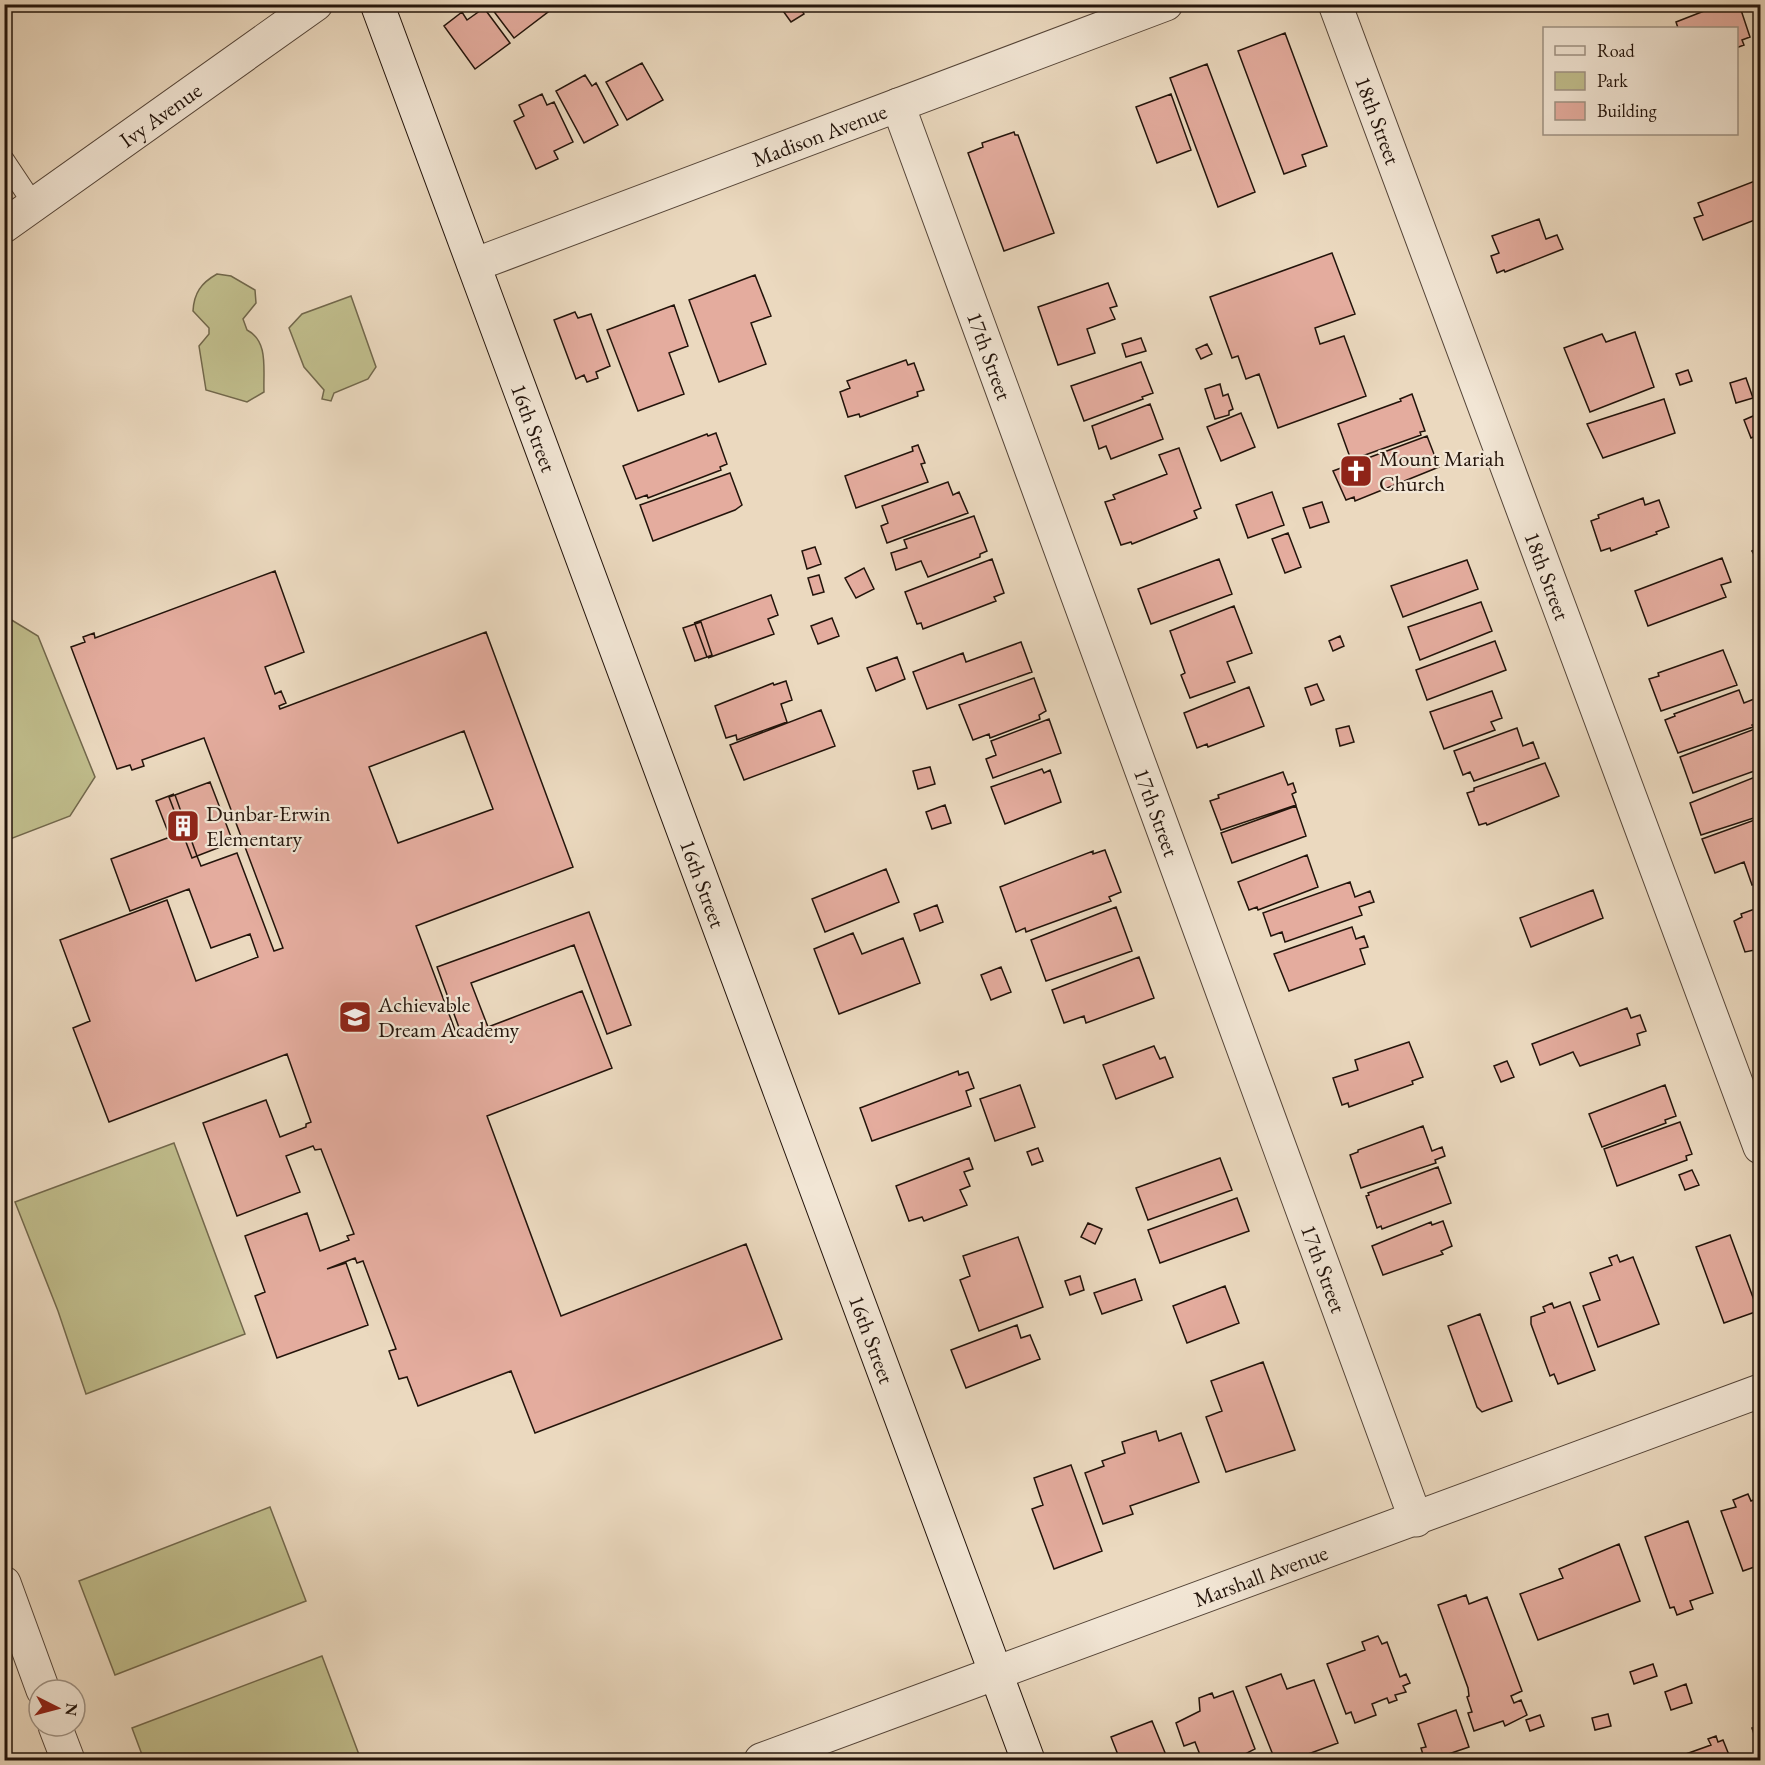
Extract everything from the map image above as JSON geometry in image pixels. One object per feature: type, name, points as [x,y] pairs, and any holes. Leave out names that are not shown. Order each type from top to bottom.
[{"type":"street","name":"Ivy Avenue","points":[[4,226],[316,4]]},
{"type":"street","name":"16th Street","points":[[377,4],[1028,1761]]},
{"type":"street","name":"Madison Avenue","points":[[474,265],[1167,4]]},
{"type":"street","name":"18th Street","points":[[1335,4],[1761,1147]]},
{"type":"street","name":"17th Street","points":[[898,105],[1416,1520]]},
{"type":"street","name":"Marshall Avenue","points":[[761,1761],[1761,1391]]},
{"type":"street","points":[[4,1583],[38,1678]]},
{"type":"street","points":[[59,1738],[68,1761]]},
{"type":"lane","points":[[4,160],[34,205]]},
{"type":"green space","points":[[217,274],[231,276],[255,290],[256,303],[243,319],[247,330],[259,341],[262,349],[264,392],[247,402],[206,390],[199,346],[209,334],[209,328],[193,311],[199,289]]},
{"type":"green space","points":[[351,296],[376,367],[368,379],[334,393],[331,401],[322,399],[324,390],[304,367],[289,328],[302,314]]},
{"type":"green space","points":[[5,616],[38,636],[95,777],[70,816],[5,841]]},
{"type":"green space","points":[[174,1143],[245,1334],[86,1394],[58,1311],[15,1202]]},
{"type":"green space","points":[[270,1507],[306,1601],[115,1675],[79,1581]]},
{"type":"green space","points":[[322,1656],[361,1760],[144,1760],[132,1728]]},
{"type":"building","points":[[543,4],[548,12],[514,38],[489,5]]},
{"type":"building","points":[[785,4],[798,4],[804,14],[791,22],[781,8]]},
{"type":"building","points":[[1722,4],[1739,4],[1750,37],[1742,40],[1744,45],[1738,47],[1738,27],[1678,27],[1676,22]]},
{"type":"building","points":[[484,8],[510,43],[475,69],[444,26],[462,12],[467,20]]},
{"type":"building","points":[[1285,33],[1327,146],[1302,155],[1306,166],[1284,174],[1238,51]]},
{"type":"building","points":[[642,63],[663,100],[627,120],[606,82]]},
{"type":"building","points":[[1207,64],[1255,192],[1218,207],[1170,78]]},
{"type":"building","points":[[585,75],[592,86],[596,83],[618,125],[584,143],[556,91]]},
{"type":"building","points":[[542,94],[547,105],[554,102],[573,142],[554,151],[558,159],[536,169],[514,121],[524,116],[519,105]]},
{"type":"building","points":[[1171,94],[1191,150],[1157,163],[1136,107]]},
{"type":"building","points":[[1014,132],[1018,135],[1054,233],[1004,251],[968,153],[983,147],[982,143]]},
{"type":"building","points":[[1760,179],[1760,218],[1703,240],[1694,218],[1703,215],[1698,203]]},
{"type":"building","points":[[1539,219],[1546,239],[1557,235],[1563,249],[1497,273],[1491,256],[1499,253],[1492,236]]},
{"type":"building","points":[[1332,253],[1355,314],[1315,328],[1320,344],[1344,336],[1366,396],[1278,428],[1259,374],[1246,379],[1238,356],[1232,358],[1210,297]]},
{"type":"building","points":[[755,275],[771,316],[751,323],[766,364],[719,382],[689,300]]},
{"type":"building","points":[[1108,283],[1117,306],[1110,308],[1115,319],[1087,329],[1095,353],[1058,365],[1038,307]]},
{"type":"building","points":[[674,305],[688,346],[669,353],[684,394],[638,411],[607,330]]},
{"type":"building","points":[[575,312],[578,318],[591,314],[610,366],[596,372],[598,378],[587,382],[584,375],[576,379],[554,320]]},
{"type":"building","points":[[1635,332],[1654,387],[1590,412],[1564,348],[1602,334],[1606,342]]},
{"type":"building","points":[[1141,338],[1146,351],[1126,357],[1122,344]]},
{"type":"building","points":[[1207,344],[1212,354],[1201,359],[1196,349]]},
{"type":"building","points":[[906,360],[908,365],[914,363],[924,390],[917,392],[918,396],[860,417],[859,414],[848,417],[840,392],[850,388],[847,381]]},
{"type":"building","points":[[1141,362],[1153,393],[1084,421],[1071,386]]},
{"type":"building","points":[[1688,370],[1692,381],[1680,385],[1676,374]]},
{"type":"building","points":[[1746,378],[1753,398],[1736,403],[1730,383]]},
{"type":"building","points":[[1220,384],[1223,396],[1228,394],[1233,409],[1229,411],[1229,415],[1215,419],[1205,389]]},
{"type":"building","points":[[1412,394],[1425,431],[1420,432],[1421,435],[1351,460],[1338,424],[1401,401],[1400,399]]},
{"type":"building","points":[[1664,399],[1675,433],[1603,458],[1587,424]]},
{"type":"building","points":[[1150,404],[1163,439],[1111,459],[1106,446],[1099,449],[1092,426]]},
{"type":"building","points":[[1241,413],[1255,447],[1221,461],[1207,427]]},
{"type":"building","points":[[1760,413],[1760,434],[1751,438],[1744,420]]},
{"type":"building","points":[[716,433],[727,464],[720,467],[721,470],[648,498],[647,495],[636,499],[623,466],[707,434],[708,436]]},
{"type":"building","points":[[1427,436],[1439,467],[1355,501],[1354,497],[1346,500],[1333,471]]},
{"type":"building","points":[[918,445],[925,463],[921,464],[928,482],[856,508],[845,476],[913,451],[912,447]]},
{"type":"building","points":[[1179,448],[1201,508],[1194,511],[1197,518],[1132,544],[1131,542],[1121,545],[1105,502],[1115,499],[1113,495],[1167,474],[1159,455]]},
{"type":"building","points":[[730,473],[742,505],[735,510],[653,541],[640,505]]},
{"type":"building","points":[[948,482],[953,495],[959,492],[968,513],[887,543],[881,526],[888,523],[882,506]]},
{"type":"building","points":[[1272,492],[1284,525],[1248,538],[1236,505]]},
{"type":"building","points":[[1643,498],[1645,505],[1659,500],[1669,527],[1656,532],[1657,534],[1611,551],[1610,548],[1601,551],[1591,521],[1599,518],[1598,515]]},
{"type":"building","points":[[1322,502],[1329,522],[1310,528],[1303,508]]},
{"type":"building","points":[[974,516],[987,551],[980,554],[980,557],[928,577],[921,561],[896,570],[891,553],[907,548],[904,540]]},
{"type":"building","points":[[1288,533],[1301,567],[1285,573],[1272,539]]},
{"type":"building","points":[[1760,546],[1760,563],[1759,563],[1752,551]]},
{"type":"building","points":[[815,547],[821,564],[807,569],[802,551]]},
{"type":"building","points":[[1722,558],[1731,582],[1721,585],[1726,597],[1648,626],[1635,591]]},
{"type":"building","points":[[992,559],[1004,593],[994,597],[996,601],[923,629],[921,623],[917,624],[905,592]]},
{"type":"building","points":[[1219,559],[1232,594],[1151,624],[1138,589]]},
{"type":"building","points":[[1467,560],[1478,589],[1403,617],[1391,586]]},
{"type":"building","points":[[864,568],[874,589],[856,598],[845,578]]},
{"type":"building","points":[[275,571],[304,652],[265,667],[275,694],[281,691],[286,703],[279,706],[280,709],[486,632],[573,867],[416,926],[458,1038],[462,1036],[437,967],[589,912],[631,1025],[607,1034],[574,945],[471,983],[488,1027],[582,991],[612,1068],[487,1116],[561,1316],[746,1244],[782,1339],[535,1433],[511,1371],[418,1406],[407,1377],[399,1379],[389,1351],[396,1349],[363,1261],[357,1263],[355,1258],[327,1269],[346,1263],[368,1325],[277,1358],[255,1296],[265,1292],[245,1236],[307,1213],[320,1251],[349,1240],[347,1236],[354,1234],[321,1149],[315,1150],[313,1146],[286,1156],[300,1192],[237,1216],[203,1123],[266,1100],[280,1137],[306,1127],[306,1124],[311,1122],[287,1054],[109,1122],[73,1028],[90,1021],[60,940],[167,900],[196,981],[258,957],[250,934],[211,948],[189,889],[130,911],[111,859],[170,837],[156,801],[174,794],[169,797],[192,858],[197,856],[201,866],[237,853],[274,951],[283,948],[204,738],[142,760],[144,766],[132,770],[130,765],[117,769],[71,647],[85,642],[83,637],[94,633],[95,638]],"holes":[[[464,731],[493,809],[398,843],[369,767]]]},
{"type":"building","points":[[819,575],[824,592],[813,595],[808,578]]},
{"type":"building","points":[[771,595],[778,615],[768,619],[774,634],[708,658],[712,655],[701,622],[694,623]]},
{"type":"building","points":[[1481,602],[1492,631],[1420,660],[1408,627]]},
{"type":"building","points":[[1234,606],[1252,653],[1227,662],[1235,682],[1190,698],[1181,675],[1185,673],[1170,631]]},
{"type":"building","points":[[832,618],[839,636],[818,644],[811,626]]},
{"type":"building","points":[[701,622],[712,655],[707,657],[695,624]]},
{"type":"building","points":[[695,624],[707,657],[695,661],[683,628]]},
{"type":"building","points":[[1340,636],[1344,646],[1333,651],[1329,641]]},
{"type":"building","points":[[1495,641],[1506,670],[1427,700],[1416,670]]},
{"type":"building","points":[[1021,642],[1032,672],[927,709],[913,672],[963,653],[966,662]]},
{"type":"building","points":[[1723,650],[1737,685],[1661,711],[1649,679],[1659,676],[1658,673]]},
{"type":"building","points":[[897,657],[905,679],[876,691],[867,668]]},
{"type":"building","points":[[1034,678],[1046,711],[1039,715],[1040,719],[990,738],[989,734],[973,740],[959,705]]},
{"type":"building","points":[[786,681],[792,700],[781,704],[787,722],[737,740],[736,735],[726,738],[715,706],[773,683],[774,685]]},
{"type":"building","points":[[1317,684],[1324,700],[1311,705],[1305,688]]},
{"type":"building","points":[[1249,687],[1264,726],[1208,747],[1207,744],[1197,748],[1184,713]]},
{"type":"building","points":[[1739,690],[1744,703],[1759,697],[1760,721],[1752,725],[1753,727],[1678,753],[1665,720],[1675,716],[1674,714]]},
{"type":"building","points":[[1492,691],[1502,718],[1491,722],[1495,730],[1444,749],[1430,712]]},
{"type":"building","points":[[821,710],[835,746],[744,780],[730,745]]},
{"type":"building","points":[[1049,719],[1061,753],[993,778],[986,759],[996,755],[991,741]]},
{"type":"building","points":[[1349,726],[1354,742],[1340,746],[1336,729]]},
{"type":"building","points":[[1760,727],[1760,769],[1693,793],[1680,757]]},
{"type":"building","points":[[1517,728],[1523,746],[1533,742],[1539,758],[1474,781],[1470,772],[1463,775],[1454,751]]},
{"type":"building","points":[[1545,763],[1559,796],[1487,825],[1486,823],[1479,825],[1467,793],[1474,791],[1474,788]]},
{"type":"building","points":[[930,767],[935,784],[918,789],[913,771]]},
{"type":"building","points":[[1042,769],[1044,773],[1050,770],[1061,802],[1005,824],[991,787]]},
{"type":"building","points":[[1283,772],[1288,785],[1293,783],[1296,792],[1292,794],[1296,805],[1221,830],[1210,801],[1219,798],[1218,795]]},
{"type":"building","points":[[1760,775],[1760,816],[1701,835],[1690,803]]},
{"type":"building","points":[[210,782],[233,842],[197,856],[175,795]]},
{"type":"building","name":"Dunbar-Erwin Elementary","points":[[175,795],[197,856],[192,858],[169,797]]},
{"type":"building","points":[[945,805],[951,823],[932,829],[926,812]]},
{"type":"building","points":[[1296,806],[1306,836],[1232,863],[1221,833]]},
{"type":"building","points":[[1760,818],[1760,882],[1752,885],[1744,862],[1715,873],[1702,839]]},
{"type":"building","points":[[1105,850],[1121,892],[1109,897],[1111,901],[1026,932],[1025,928],[1016,932],[1000,887],[1093,851],[1093,854]]},
{"type":"building","points":[[1307,855],[1318,887],[1258,910],[1257,907],[1249,910],[1238,882]]},
{"type":"building","points":[[886,869],[899,902],[825,932],[812,899]]},
{"type":"building","points":[[1350,882],[1355,897],[1370,891],[1374,902],[1359,907],[1362,915],[1285,942],[1282,932],[1271,936],[1263,913]]},
{"type":"building","points":[[1593,890],[1603,918],[1531,947],[1520,918]]},
{"type":"building","points":[[937,905],[943,922],[920,931],[914,914]]},
{"type":"building","points":[[1116,907],[1132,951],[1046,981],[1031,940]]},
{"type":"building","points":[[1760,907],[1760,949],[1745,952],[1734,921],[1742,917],[1741,914]]},
{"type":"building","points":[[1352,927],[1356,939],[1364,936],[1368,947],[1360,949],[1365,964],[1289,991],[1274,954]]},
{"type":"building","points":[[853,933],[862,954],[903,938],[920,983],[839,1014],[814,949]]},
{"type":"building","points":[[1139,957],[1154,998],[1086,1023],[1084,1016],[1064,1023],[1052,990]]},
{"type":"building","points":[[1001,967],[1011,992],[991,1000],[981,975]]},
{"type":"building","points":[[1627,1008],[1631,1018],[1640,1015],[1646,1031],[1637,1034],[1640,1045],[1580,1066],[1573,1052],[1540,1065],[1532,1044]]},
{"type":"building","points":[[1409,1042],[1423,1077],[1412,1081],[1413,1084],[1349,1107],[1348,1103],[1342,1105],[1333,1078],[1358,1070],[1355,1060]]},
{"type":"building","points":[[1154,1046],[1160,1059],[1165,1057],[1173,1077],[1116,1099],[1103,1065]]},
{"type":"building","points":[[1507,1061],[1514,1077],[1501,1082],[1494,1066]]},
{"type":"building","points":[[958,1071],[959,1075],[968,1072],[974,1088],[966,1091],[971,1106],[872,1141],[860,1108]]},
{"type":"building","points":[[1020,1085],[1035,1127],[995,1141],[980,1099]]},
{"type":"building","points":[[1665,1085],[1676,1116],[1665,1120],[1666,1123],[1602,1147],[1589,1114]]},
{"type":"building","points":[[1680,1122],[1692,1154],[1686,1156],[1687,1160],[1617,1186],[1604,1149]]},
{"type":"building","points":[[1423,1126],[1432,1151],[1442,1147],[1445,1156],[1435,1160],[1436,1163],[1361,1188],[1350,1155]]},
{"type":"building","points":[[1038,1148],[1043,1161],[1032,1165],[1027,1152]]},
{"type":"building","points":[[969,1158],[973,1169],[964,1172],[970,1186],[960,1190],[967,1205],[924,1221],[922,1217],[909,1221],[896,1186]]},
{"type":"building","points":[[1220,1158],[1232,1190],[1148,1220],[1136,1188]]},
{"type":"building","points":[[1438,1167],[1451,1203],[1382,1229],[1381,1226],[1377,1228],[1366,1196],[1369,1195],[1368,1193]]},
{"type":"building","points":[[1692,1170],[1699,1185],[1685,1190],[1679,1175]]},
{"type":"building","points":[[1237,1198],[1249,1231],[1160,1263],[1148,1230]]},
{"type":"building","points":[[1443,1221],[1452,1246],[1441,1251],[1443,1254],[1383,1275],[1372,1246],[1431,1222],[1432,1225]]},
{"type":"building","points":[[1088,1223],[1102,1229],[1095,1244],[1081,1237]]},
{"type":"building","points":[[1730,1235],[1758,1311],[1724,1323],[1696,1247]]},
{"type":"building","points":[[1018,1237],[1043,1307],[979,1331],[960,1280],[970,1276],[963,1256]]},
{"type":"building","points":[[1617,1255],[1620,1262],[1633,1257],[1659,1324],[1598,1347],[1583,1306],[1600,1300],[1590,1273],[1612,1265],[1609,1258]]},
{"type":"building","points":[[1080,1276],[1084,1290],[1070,1295],[1065,1281]]},
{"type":"building","points":[[1135,1279],[1142,1300],[1102,1314],[1094,1293]]},
{"type":"building","points":[[1225,1286],[1239,1323],[1187,1343],[1173,1306]]},
{"type":"building","points":[[1570,1302],[1595,1370],[1558,1384],[1554,1374],[1550,1376],[1531,1324],[1531,1317],[1545,1312],[1543,1307],[1552,1303],[1554,1308]]},
{"type":"building","points":[[1480,1314],[1512,1401],[1482,1412],[1477,1407],[1448,1326]]},
{"type":"building","points":[[1017,1325],[1021,1338],[1030,1335],[1040,1359],[966,1388],[951,1350]]},
{"type":"building","points":[[1263,1362],[1295,1450],[1226,1472],[1206,1417],[1222,1411],[1211,1381]]},
{"type":"building","points":[[1156,1431],[1159,1441],[1181,1433],[1199,1482],[1130,1506],[1133,1514],[1103,1524],[1085,1473],[1104,1466],[1102,1461],[1125,1453],[1122,1442]]},
{"type":"building","points":[[1071,1465],[1102,1551],[1054,1569],[1032,1509],[1043,1505],[1034,1478]]},
{"type":"building","points":[[1748,1494],[1751,1501],[1760,1497],[1760,1565],[1743,1571],[1721,1511],[1736,1507],[1733,1500]]},
{"type":"building","points":[[1688,1521],[1713,1593],[1690,1601],[1693,1609],[1677,1615],[1674,1607],[1670,1608],[1645,1537]]},
{"type":"building","points":[[1619,1544],[1640,1601],[1538,1640],[1520,1594],[1563,1578],[1559,1569]]},
{"type":"building","points":[[1466,1595],[1469,1604],[1487,1597],[1522,1691],[1511,1696],[1514,1703],[1521,1700],[1527,1715],[1505,1726],[1503,1721],[1474,1731],[1468,1713],[1472,1712],[1467,1697],[1469,1696],[1468,1688],[1438,1605]]},
{"type":"building","points":[[1378,1636],[1382,1644],[1387,1642],[1400,1677],[1406,1674],[1410,1683],[1403,1686],[1406,1692],[1395,1695],[1397,1700],[1389,1703],[1387,1698],[1372,1704],[1376,1715],[1355,1723],[1351,1712],[1346,1714],[1327,1664],[1365,1650],[1362,1642]]},
{"type":"building","points":[[1653,1664],[1657,1676],[1634,1684],[1630,1672]]},
{"type":"building","points":[[1281,1674],[1287,1689],[1314,1680],[1338,1743],[1292,1760],[1275,1760],[1246,1687]]},
{"type":"building","points":[[1686,1684],[1692,1703],[1671,1710],[1665,1692]]},
{"type":"building","points":[[1233,1691],[1255,1749],[1241,1756],[1243,1760],[1202,1760],[1195,1742],[1184,1746],[1176,1723],[1200,1711],[1199,1698],[1212,1693],[1214,1698]]},
{"type":"building","points":[[1456,1710],[1469,1747],[1431,1760],[1430,1756],[1424,1758],[1421,1748],[1426,1747],[1418,1724]]},
{"type":"building","points":[[1608,1714],[1611,1726],[1595,1730],[1592,1718]]},
{"type":"building","points":[[1540,1715],[1544,1726],[1530,1731],[1526,1720]]},
{"type":"building","points":[[1152,1721],[1168,1760],[1120,1760],[1111,1737]]},
{"type":"building","points":[[1760,1726],[1760,1752],[1752,1728]]},
{"type":"building","points":[[1716,1736],[1718,1742],[1723,1740],[1731,1760],[1669,1760],[1711,1745],[1708,1739]]},
{"type":"building","points":[[1630,1756],[1632,1760],[1617,1760]]},
{"type":"place","name":"Mount Mariah Church","points":[[1356,471]]},
{"type":"place","name":"Dunbar-Erwin Elementary","points":[[183,826]]},
{"type":"place","name":"Achievable Dream Academy","points":[[355,1017]]}]
